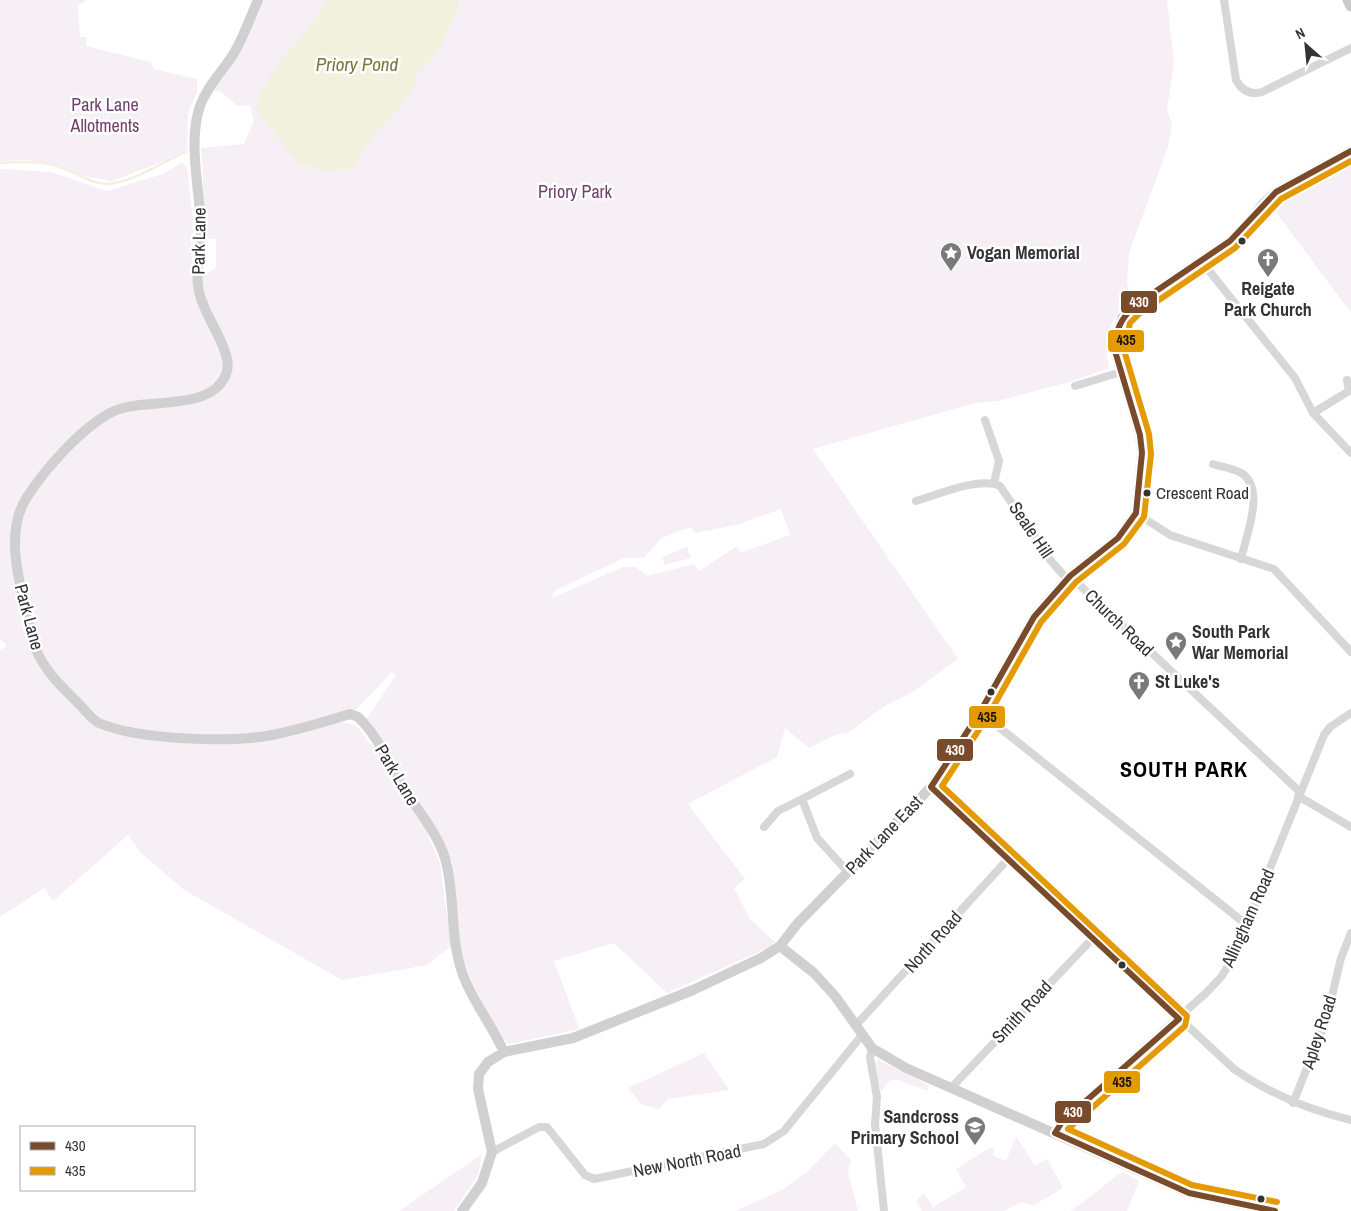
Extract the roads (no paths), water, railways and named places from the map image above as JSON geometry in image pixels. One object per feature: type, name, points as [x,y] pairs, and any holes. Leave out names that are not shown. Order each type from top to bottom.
[{"type":"main road","points":[[1348,0],[1351,6]]},
{"type":"street","name":"Park Lane","points":[[258,0],[233,55],[201,103],[195,132],[200,222],[198,287],[204,310],[226,352],[228,365],[226,374],[222,382],[201,396],[182,401],[128,406],[112,412],[95,423],[72,444],[25,500],[16,522],[15,550],[20,585],[39,656],[54,678],[97,723],[151,736],[216,739],[269,736],[350,714],[359,717],[379,744],[405,790],[435,834],[447,864],[455,926],[456,950],[463,975],[473,998],[504,1052]]},
{"type":"street","points":[[1224,0],[1236,80],[1248,92],[1262,92],[1351,48]]},
{"type":"street","points":[[1351,151],[1276,192],[1234,238],[1202,262],[1134,306],[1122,318],[1115,341],[1121,372],[1140,435],[1142,453],[1136,514],[1170,535],[1274,569],[1351,652]]},
{"type":"street","points":[[1202,262],[1295,378],[1313,413],[1351,453]]},
{"type":"street","points":[[1074,386],[1121,372]]},
{"type":"street","points":[[1313,413],[1350,391],[1347,380]]},
{"type":"street","points":[[916,501],[977,484],[994,483],[999,461],[985,420]]},
{"type":"street","points":[[1213,464],[1243,474],[1250,482],[1254,493],[1240,559]]},
{"type":"street","name":"Seale Hill","points":[[994,483],[1004,490],[1051,561],[1068,578]]},
{"type":"street","name":"Park Lane East","points":[[504,1052],[573,1038],[693,990],[761,958],[780,946],[797,924],[931,787],[980,712],[1034,618],[1068,578],[1118,538],[1136,514]]},
{"type":"street","name":"Church Road","points":[[1068,578],[1299,794],[1351,827]]},
{"type":"street","points":[[980,712],[1100,805],[1206,893],[1247,924]]},
{"type":"street","name":"Allingham Road","points":[[1055,1133],[1062,1122],[1179,1019],[1222,976],[1236,952],[1324,735],[1330,727],[1351,713]]},
{"type":"street","points":[[764,827],[778,810],[850,774]]},
{"type":"street","points":[[931,787],[1234,1069],[1293,1103],[1323,1114],[1351,1120]]},
{"type":"street","points":[[802,798],[817,838],[848,872]]},
{"type":"street","name":"North Road","points":[[857,1024],[1008,859]]},
{"type":"street","name":"Apley Road","points":[[1293,1103],[1326,1022],[1341,958],[1351,933]]},
{"type":"street","name":"Smith Road","points":[[952,1087],[1093,938]]},
{"type":"street","points":[[780,946],[814,973],[835,996],[857,1024],[862,1035],[872,1048],[906,1068],[1188,1193],[1276,1211]]},
{"type":"street","name":"New North Road","points":[[492,1152],[539,1128],[547,1127],[585,1175],[594,1179],[756,1148],[784,1131],[862,1035]]},
{"type":"street","points":[[872,1048],[870,1058],[877,1097],[875,1124],[884,1211]]},
{"type":"street","points":[[462,1211],[482,1184],[492,1152],[478,1089],[478,1081],[488,1062],[504,1052]]},
{"type":"water","name":"Priory Pond","points":[[328,0],[458,0],[457,11],[438,52],[416,75],[414,87],[396,112],[372,137],[352,168],[337,170],[314,168],[299,163],[289,153],[256,104],[278,62],[298,42]]},
{"type":"waterway","points":[[268,144],[279,137]]},
{"type":"waterway","points":[[0,163],[27,162],[48,164],[61,167],[95,182],[109,184],[138,175],[187,151]]},
{"type":"place","name":"Vogan Memorial","points":[[951,272]]},
{"type":"place","name":"Reigate Park Church","points":[[1268,278]]},
{"type":"place","name":"Crescent Road","points":[[1147,493]]},
{"type":"place","name":"South Park War Memorial","points":[[1176,661]]},
{"type":"place","name":"St Luke's","points":[[1139,701]]},
{"type":"place","name":"Sandcross Primary School","points":[[975,1146]]},
{"type":"district","name":"SOUTH PARK","points":[[1184,769]]},
{"type":"park label","name":"Park Lane Allotments","points":[[105,115]]},
{"type":"park label","name":"Priory Park","points":[[575,192]]}]
